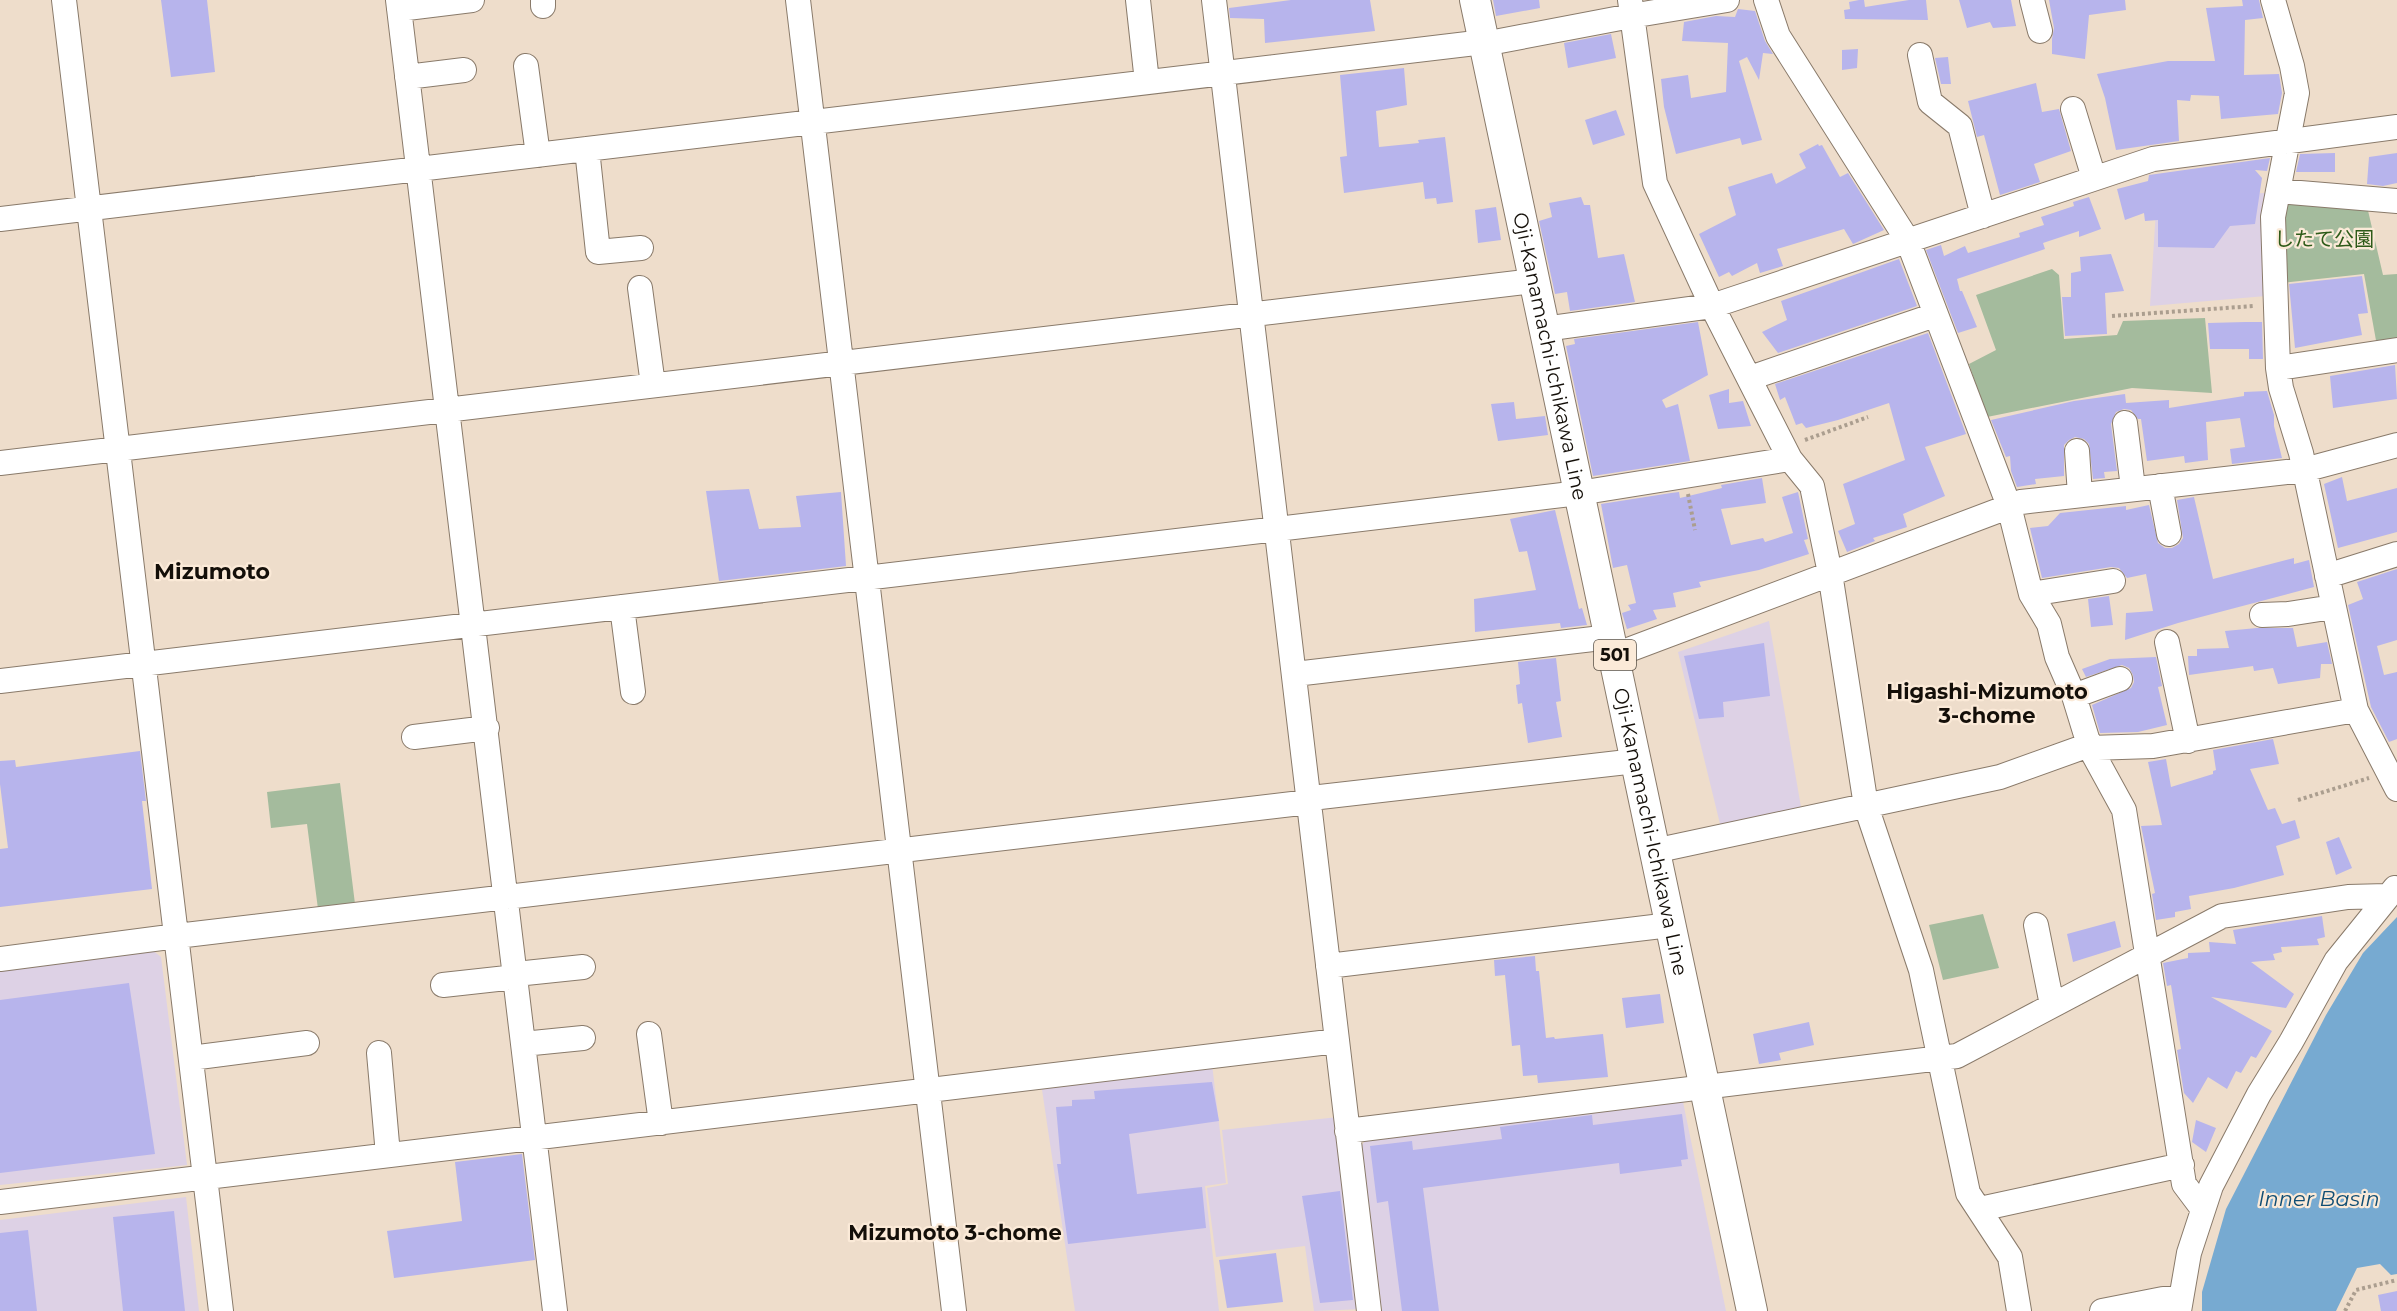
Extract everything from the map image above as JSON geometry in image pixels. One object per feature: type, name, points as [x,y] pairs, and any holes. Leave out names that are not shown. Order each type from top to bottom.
[{"type":"main road","name":"Oji-Kanamachi-Ichikawa Line","points":[[1475,0],[1752,1311]]},
{"type":"street","points":[[64,0],[221,1311]]},
{"type":"street","points":[[472,0],[398,5],[487,728],[555,1311]]},
{"type":"street","points":[[798,0],[954,1311]]},
{"type":"street","points":[[1138,0],[1147,82]]},
{"type":"street","points":[[1214,0],[1369,1311]]},
{"type":"street","points":[[0,219],[1484,43],[1630,8],[1727,0]]},
{"type":"street","points":[[1766,0],[1778,36],[1908,241],[2009,506],[2031,594],[2049,624],[2057,657],[2074,696],[2090,746],[2124,810],[2184,1184],[2202,1208]]},
{"type":"street","points":[[2032,0],[2040,31]]},
{"type":"street","points":[[2273,0],[2292,66],[2297,93],[2273,217],[2278,368],[2281,388],[2301,453],[2356,710],[2392,781]]},
{"type":"street","points":[[1630,8],[1655,183],[1712,306],[1787,454],[1812,486],[1830,573],[1866,806],[1921,970],[1968,1193],[2010,1257],[2019,1311]]},
{"type":"street","points":[[1920,55],[1930,102],[1960,126],[1983,216]]},
{"type":"street","points":[[526,66],[538,155]]},
{"type":"street","points":[[407,77],[464,70]]},
{"type":"street","points":[[2073,109],[2094,178]]},
{"type":"street","points":[[1544,329],[1712,306],[2153,159],[2397,127]]},
{"type":"street","points":[[587,148],[598,252],[641,248]]},
{"type":"street","points":[[2278,191],[2397,201]]},
{"type":"street","points":[[0,463],[1533,281]]},
{"type":"street","points":[[640,288],[653,386]]},
{"type":"street","points":[[1750,378],[1935,315]]},
{"type":"street","points":[[2278,368],[2397,350]]},
{"type":"street","points":[[2125,423],[2133,488]]},
{"type":"street","points":[[1295,674],[1612,646],[1830,573],[2021,502],[2304,470],[2397,445]]},
{"type":"street","points":[[2077,451],[2080,495]]},
{"type":"street","points":[[0,681],[866,576],[1579,493],[1685,476],[1787,454]]},
{"type":"street","points":[[2160,486],[2169,534]]},
{"type":"street","points":[[2327,576],[2397,554]]},
{"type":"street","points":[[2031,594],[2113,581]]},
{"type":"street","points":[[622,607],[633,692]]},
{"type":"street","points":[[2262,615],[2288,614],[2333,607]]},
{"type":"street","points":[[2167,642],[2188,741]]},
{"type":"street","points":[[2074,696],[2120,679]]},
{"type":"street","points":[[1654,851],[2000,777],[2090,746],[2153,746],[2356,710]]},
{"type":"street","points":[[414,737],[487,728]]},
{"type":"street","points":[[0,959],[1309,802],[1320,797],[1636,762]]},
{"type":"street","points":[[1347,1131],[1957,1056],[2222,916],[2392,891]]},
{"type":"street","points":[[2102,1311],[2163,1299],[2180,1305],[2189,1253],[2211,1186],[2259,1094],[2336,962],[2392,891]]},
{"type":"street","points":[[1328,966],[1670,925]]},
{"type":"street","points":[[2036,925],[2052,1005]]},
{"type":"street","points":[[443,986],[583,967]]},
{"type":"street","points":[[649,1034],[661,1123]]},
{"type":"street","points":[[524,1044],[583,1038]]},
{"type":"street","points":[[0,1202],[1337,1041]]},
{"type":"street","points":[[191,1058],[307,1043]]},
{"type":"street","points":[[379,1053],[388,1155]]},
{"type":"street","points":[[1980,1209],[2182,1165]]},
{"type":"path","points":[[2112,316],[2276,304]]},
{"type":"path","points":[[1787,454],[1868,417]]},
{"type":"path","points":[[1685,476],[1695,530]]},
{"type":"path","points":[[2298,800],[2392,781]]},
{"type":"path","points":[[2344,1311],[2356,1290],[2397,1280]]},
{"type":"shaded area","points":[[2269,193],[2266,296],[2150,306],[2156,209],[2214,194]]},
{"type":"shaded area","points":[[1769,621],[1802,813],[1721,828],[1678,652]]},
{"type":"shaded area","points":[[151,949],[161,957],[187,1165],[0,1185],[0,968]]},
{"type":"shaded area","points":[[1212,1064],[1226,1183],[1205,1186],[1219,1311],[1075,1311],[1041,1083]]},
{"type":"shaded area","points":[[1682,1097],[1726,1311],[1382,1311],[1362,1145],[1369,1136]]},
{"type":"shaded area","points":[[1338,1117],[1364,1309],[1314,1311],[1305,1246],[1216,1257],[1207,1188],[1228,1184],[1222,1130]]},
{"type":"shaded area","points":[[186,1197],[199,1311],[0,1311],[0,1220]]},
{"type":"green space","name":"したて公園","points":[[2282,197],[2366,202],[2383,275],[2397,274],[2397,343],[2377,346],[2364,274],[2281,283]]},
{"type":"green space","points":[[2052,269],[2059,275],[2064,339],[2117,335],[2123,321],[2205,318],[2212,393],[2132,388],[1987,417],[1969,364],[1996,350],[1976,295]]},
{"type":"green space","points":[[340,783],[355,904],[318,909],[307,824],[271,828],[267,792]]},
{"type":"green space","points":[[1983,914],[1999,968],[1943,980],[1929,925]]},
{"type":"water","name":"Inner Basin","points":[[2397,917],[2397,1274],[2391,1275],[2380,1264],[2357,1268],[2336,1311],[2202,1311],[2202,1292],[2226,1209],[2326,1015],[2363,953]]},
{"type":"building","points":[[161,0],[207,0],[215,72],[171,77]]},
{"type":"building","points":[[1291,0],[1370,0],[1375,31],[1265,43],[1264,19],[1230,18],[1229,8]]},
{"type":"building","points":[[1493,0],[1539,0],[1540,8],[1496,16]]},
{"type":"building","points":[[1864,0],[1865,7],[1909,0],[1926,0],[1928,20],[1845,19],[1844,10],[1850,9],[1849,2]]},
{"type":"building","points":[[1959,0],[2011,0],[2016,26],[1993,28],[1990,22],[1967,28]]},
{"type":"building","points":[[2049,0],[2125,0],[2126,10],[2089,15],[2085,59],[2052,54],[2054,28]]},
{"type":"building","points":[[2242,0],[2259,0],[2263,18],[2245,20],[2244,75],[2279,74],[2282,93],[2278,114],[2221,119],[2219,96],[2191,95],[2190,101],[2177,100],[2179,141],[2116,150],[2105,98],[2097,74],[2168,61],[2215,61],[2206,8],[2243,6]]},
{"type":"building","points":[[1738,9],[1755,11],[1765,41],[1773,54],[1763,53],[1759,80],[1747,57],[1739,61],[1762,140],[1742,145],[1740,138],[1676,154],[1664,107],[1661,79],[1688,75],[1691,98],[1726,92],[1728,43],[1682,41],[1684,22],[1716,16],[1735,17]]},
{"type":"building","points":[[1611,34],[1616,58],[1568,68],[1564,43]]},
{"type":"building","points":[[1858,49],[1857,68],[1842,70],[1842,50]]},
{"type":"building","points":[[1948,57],[1951,84],[1941,84],[1935,58]]},
{"type":"building","points":[[1404,68],[1407,105],[1376,111],[1379,147],[1419,143],[1418,140],[1445,137],[1453,202],[1437,204],[1436,198],[1425,199],[1423,182],[1344,193],[1340,157],[1347,156],[1340,75]]},
{"type":"building","points":[[2036,83],[2042,112],[2059,109],[2071,151],[2034,164],[2040,182],[2000,195],[1984,135],[1977,137],[1968,101]]},
{"type":"building","points":[[1616,110],[1625,135],[1593,145],[1585,120]]},
{"type":"building","points":[[1818,144],[1822,145],[1840,177],[1848,173],[1884,230],[1853,244],[1844,229],[1777,249],[1783,266],[1760,273],[1757,263],[1732,276],[1729,272],[1719,277],[1699,234],[1736,215],[1728,187],[1772,173],[1776,184],[1806,168],[1799,154]]},
{"type":"building","points":[[2335,153],[2335,172],[2296,172],[2300,154]]},
{"type":"building","points":[[2397,153],[2397,183],[2383,186],[2367,184],[2369,157]]},
{"type":"building","points":[[2270,158],[2267,171],[2255,170],[2262,178],[2255,224],[2230,226],[2214,248],[2158,247],[2158,220],[2145,221],[2144,213],[2125,220],[2117,189],[2148,181],[2149,175]]},
{"type":"building","points":[[1581,197],[1584,205],[1590,205],[1598,258],[1624,254],[1635,302],[1570,311],[1567,292],[1555,294],[1539,221],[1552,217],[1549,203]]},
{"type":"building","points":[[2089,197],[2101,229],[2079,237],[2079,231],[2043,243],[2045,249],[1957,279],[1960,291],[1962,291],[1977,327],[1958,333],[1926,250],[1941,245],[1944,256],[1965,246],[1968,253],[2020,237],[2019,233],[2044,225],[2041,217],[2074,206],[2073,202]]},
{"type":"building","points":[[1496,207],[1501,240],[1478,243],[1475,210]]},
{"type":"building","points":[[2111,254],[2124,291],[2105,293],[2107,334],[2065,336],[2062,297],[2071,297],[2071,273],[2081,271],[2080,257]]},
{"type":"building","points":[[1899,259],[1917,306],[1778,353],[1762,332],[1787,320],[1781,301]]},
{"type":"building","points":[[2362,276],[2368,313],[2358,314],[2362,335],[2295,348],[2289,284]]},
{"type":"building","points":[[1698,322],[1708,375],[1662,400],[1666,408],[1678,404],[1690,461],[1593,476],[1566,346],[1575,344],[1574,339]]},
{"type":"building","points":[[2262,322],[2263,359],[2249,359],[2249,349],[2210,349],[2208,323]]},
{"type":"building","points":[[1928,333],[1966,434],[1925,447],[1945,496],[1903,514],[1907,527],[1873,538],[1875,541],[1847,552],[1838,531],[1855,524],[1843,484],[1905,460],[1889,403],[1806,428],[1802,423],[1796,425],[1785,397],[1780,400],[1775,384]]},
{"type":"building","points":[[2395,365],[2397,399],[2333,408],[2330,376]]},
{"type":"building","points":[[1729,389],[1729,403],[1743,401],[1751,426],[1718,429],[1709,395]]},
{"type":"building","points":[[2267,391],[2282,458],[2232,464],[2230,449],[2245,447],[2240,418],[2206,422],[2208,460],[2185,463],[2184,456],[2147,461],[2141,419],[2138,419],[2131,410],[2124,409],[2116,412],[2111,424],[2117,471],[2104,472],[2105,478],[2093,479],[2089,444],[2084,439],[2075,437],[2064,445],[2064,476],[2035,479],[2036,484],[2017,487],[2011,471],[2010,456],[2006,457],[1991,420],[2074,401],[2125,394],[2126,403],[2169,400],[2169,408],[2244,396],[2244,392]]},
{"type":"building","points":[[1514,402],[1516,419],[1545,416],[1548,435],[1498,441],[1491,404]]},
{"type":"building","points":[[2342,477],[2347,501],[2397,488],[2397,532],[2338,548],[2324,484]]},
{"type":"building","points":[[1762,478],[1766,503],[1721,509],[1731,545],[1763,538],[1765,542],[1793,533],[1782,497],[1798,492],[1808,539],[1804,540],[1809,554],[1759,570],[1699,582],[1701,587],[1673,593],[1676,607],[1653,610],[1657,619],[1627,629],[1622,613],[1631,610],[1628,605],[1636,603],[1627,565],[1613,568],[1601,504],[1679,492],[1680,498],[1722,488],[1721,485]]},
{"type":"building","points":[[749,489],[759,529],[801,527],[796,496],[841,492],[846,566],[719,581],[706,491]]},
{"type":"building","points":[[2194,497],[2213,579],[2294,558],[2294,564],[2309,560],[2314,587],[2178,623],[2125,640],[2126,613],[2153,611],[2146,574],[2127,578],[2119,568],[2111,567],[2042,578],[2030,528],[2048,526],[2060,513],[2126,506],[2126,510],[2149,505],[2158,543],[2165,548],[2172,548],[2183,538],[2177,500]]},
{"type":"building","points":[[1555,510],[1579,609],[1582,608],[1587,625],[1561,628],[1560,623],[1475,632],[1474,599],[1536,590],[1527,551],[1519,552],[1510,519]]},
{"type":"building","points":[[2397,569],[2397,640],[2377,646],[2384,675],[2397,672],[2397,739],[2389,742],[2371,707],[2348,605],[2363,599],[2357,582]]},
{"type":"building","points":[[2109,596],[2113,625],[2091,627],[2088,599]]},
{"type":"building","points":[[2293,628],[2297,647],[2327,642],[2332,664],[2321,664],[2320,678],[2278,684],[2273,668],[2254,671],[2253,666],[2189,675],[2188,656],[2197,656],[2197,649],[2229,648],[2225,631]]},
{"type":"building","points":[[1764,643],[1770,696],[1723,702],[1724,717],[1699,719],[1684,656]]},
{"type":"building","points":[[2156,657],[2162,686],[2158,687],[2167,725],[2138,732],[2100,733],[2092,705],[2131,688],[2134,682],[2133,675],[2129,668],[2122,665],[2086,677],[2082,669],[2110,659]]},
{"type":"building","points":[[1556,658],[1561,701],[1556,702],[1562,737],[1528,743],[1522,703],[1518,704],[1516,685],[1520,684],[1518,662]]},
{"type":"building","points":[[2273,739],[2279,764],[2250,769],[2268,810],[2275,808],[2282,824],[2295,820],[2300,838],[2276,846],[2284,875],[2234,888],[2189,896],[2191,909],[2175,912],[2175,917],[2156,920],[2152,894],[2155,893],[2141,826],[2162,825],[2148,762],[2166,759],[2171,787],[2213,774],[2216,770],[2213,750]]},
{"type":"building","points":[[140,751],[146,801],[142,801],[152,889],[0,907],[0,849],[8,848],[0,784],[0,761],[15,760],[16,767]]},
{"type":"building","points":[[2339,837],[2352,868],[2336,875],[2326,842]]},
{"type":"building","points":[[2322,916],[2325,937],[2317,939],[2319,945],[2281,947],[2282,952],[2273,954],[2275,960],[2251,962],[2294,994],[2286,1008],[2211,997],[2272,1031],[2256,1058],[2251,1056],[2241,1073],[2236,1071],[2227,1089],[2208,1077],[2193,1103],[2184,1093],[2177,1050],[2181,1049],[2171,985],[2167,986],[2163,963],[2188,958],[2188,953],[2210,952],[2209,942],[2236,944],[2233,930]]},
{"type":"building","points":[[2115,921],[2121,947],[2073,962],[2067,934]]},
{"type":"building","points":[[1535,956],[1536,971],[1539,971],[1546,1038],[1603,1034],[1608,1077],[1538,1083],[1537,1075],[1523,1076],[1520,1045],[1512,1046],[1505,975],[1495,976],[1494,960]]},
{"type":"building","points":[[129,983],[155,1154],[0,1173],[0,1000]]},
{"type":"building","points":[[1660,994],[1664,1023],[1626,1028],[1622,998]]},
{"type":"building","points":[[1809,1022],[1814,1045],[1779,1053],[1781,1060],[1759,1064],[1753,1034]]},
{"type":"building","points":[[1212,1082],[1219,1121],[1129,1134],[1137,1194],[1202,1187],[1206,1228],[1068,1244],[1057,1164],[1061,1164],[1056,1107],[1072,1106],[1072,1100],[1095,1099],[1094,1091]]},
{"type":"building","points":[[1682,1114],[1688,1159],[1681,1160],[1682,1166],[1620,1174],[1619,1163],[1423,1188],[1439,1311],[1402,1311],[1388,1201],[1377,1203],[1370,1146],[1412,1141],[1413,1150],[1502,1139],[1500,1127],[1592,1115],[1593,1125]]},
{"type":"building","points":[[2196,1120],[2216,1128],[2206,1152],[2192,1142]]},
{"type":"building","points":[[522,1154],[535,1260],[394,1278],[387,1231],[462,1221],[455,1162]]},
{"type":"building","points":[[1340,1191],[1353,1300],[1320,1303],[1302,1196]]},
{"type":"building","points":[[174,1211],[185,1311],[123,1311],[113,1217]]},
{"type":"building","points":[[28,1230],[37,1311],[0,1311],[0,1233]]},
{"type":"building","points":[[1276,1253],[1283,1302],[1227,1308],[1219,1260]]},
{"type":"building","points":[[2397,1291],[2397,1311],[2381,1311],[2378,1295]]},
{"type":"district","name":"Mizumoto","points":[[212,571]]},
{"type":"district","name":"Higashi-Mizumoto 3-chome","points":[[1987,704]]},
{"type":"district","name":"Mizumoto 3-chome","points":[[955,1233]]}]
